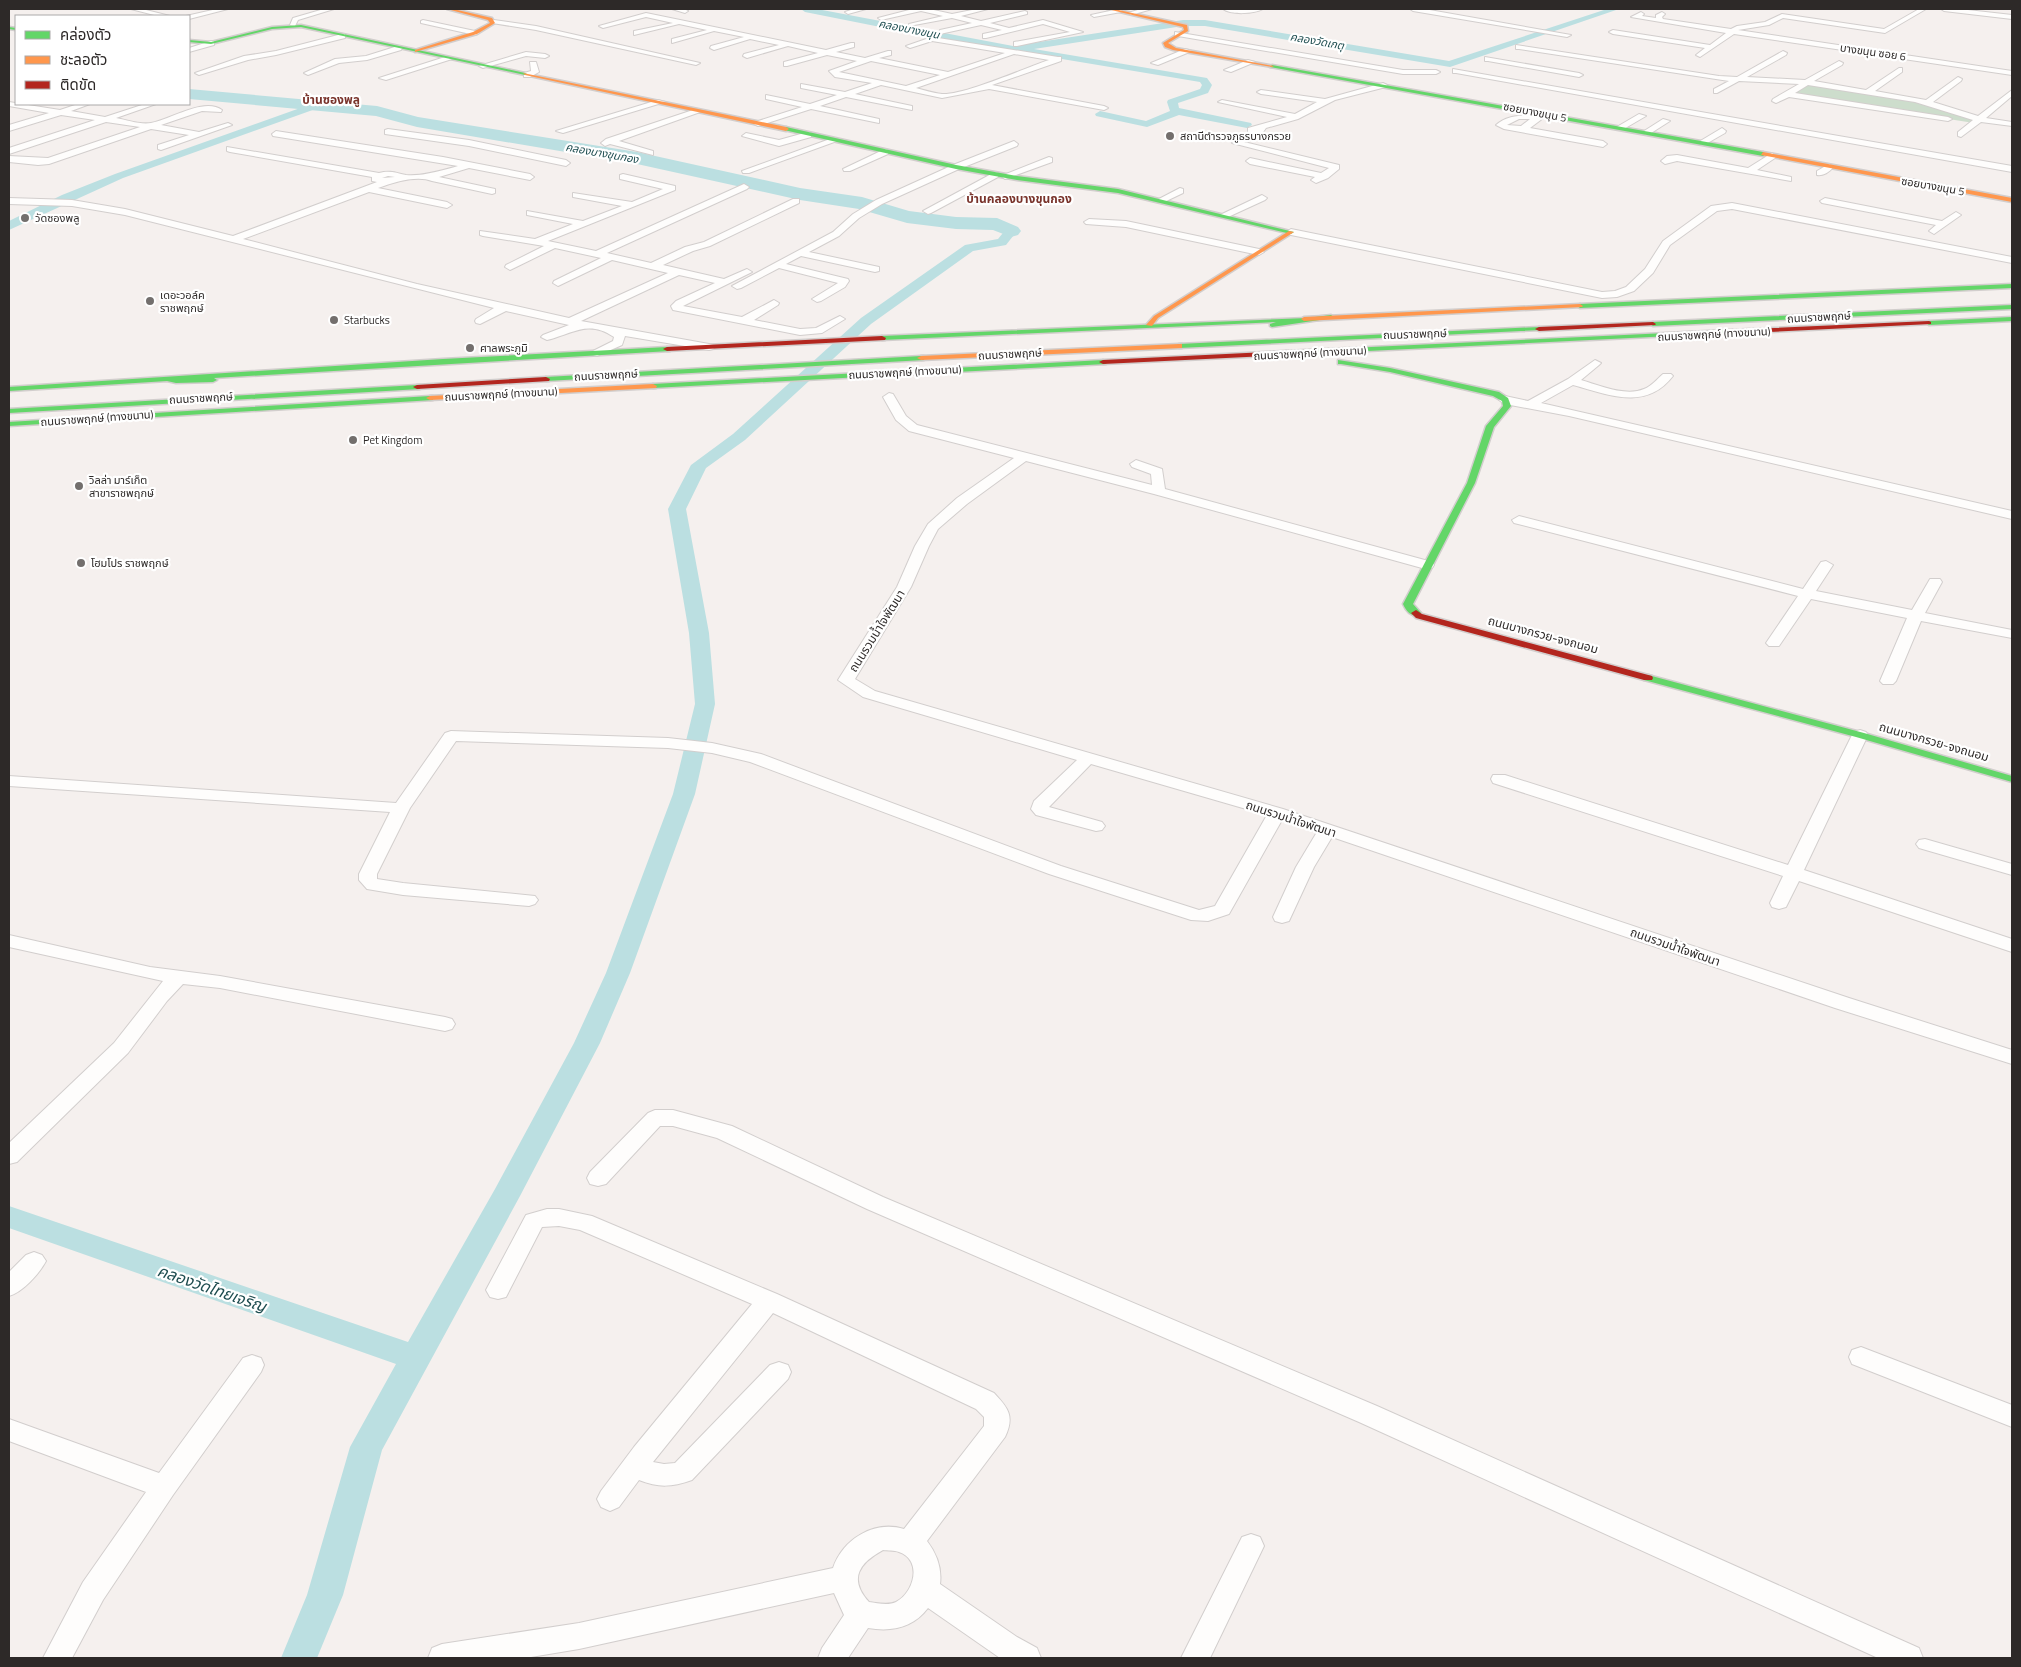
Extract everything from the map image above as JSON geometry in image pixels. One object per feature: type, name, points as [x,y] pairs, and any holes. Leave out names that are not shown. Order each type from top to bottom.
[{"type":"main road","points":[[448,9],[494,22]]},
{"type":"main road","points":[[1114,10],[1131,13],[1177,27]]},
{"type":"main road","points":[[414,51],[475,33],[494,22]]},
{"type":"main road","points":[[190,46],[211,43],[272,28],[298,26],[448,59],[661,102],[956,167],[1118,191],[1162,200],[1291,232]]},
{"type":"main road","name":"ซอยบางขนุน 5","points":[[1177,27],[1165,44],[1186,52],[1383,85],[1541,116],[1772,156],[1824,170],[2012,200]]},
{"type":"main road","points":[[1150,325],[1156,317],[1291,232]]},
{"type":"main road","points":[[9,389],[817,341],[856,344],[1150,325],[2012,286]]},
{"type":"main road","name":"ถนนราชพฤกษ์","points":[[9,399],[275,381],[809,351],[856,344],[1211,332],[2012,297]]},
{"type":"main road","name":"ถนนราชพฤกษ์","points":[[9,411],[840,362],[2012,307]]},
{"type":"main road","points":[[1211,332],[1331,317]]},
{"type":"main road","points":[[1791,318],[1828,323],[1915,324]]},
{"type":"main road","name":"ถนนราชพฤกษ์ (ทางขนาน)","points":[[9,424],[280,406],[785,378],[2012,319]]},
{"type":"main road","points":[[1362,350],[1365,360],[1390,370]]},
{"type":"main road","points":[[1292,354],[1390,370],[1496,394],[1505,400]]},
{"type":"main road","points":[[168,379],[176,381],[258,379],[275,381]]},
{"type":"main road","points":[[280,406],[298,402],[417,391],[431,385]]},
{"type":"main road","name":"ถนนบางกรวย-จงถนอม","points":[[1505,400],[1507,406],[1490,426],[1470,483],[1408,604],[1410,609],[1419,616],[1860,735],[2012,779]]},
{"type":"street","points":[[134,9],[163,15]]},
{"type":"street","points":[[145,11],[156,9]]},
{"type":"street","points":[[190,17],[225,9]]},
{"type":"street","points":[[319,22],[298,26],[295,19],[332,9]]},
{"type":"street","points":[[675,9],[685,11]]},
{"type":"street","points":[[848,12],[862,9]]},
{"type":"street","points":[[881,18],[921,9],[1044,39]]},
{"type":"street","points":[[911,25],[985,9]]},
{"type":"street","points":[[1131,13],[1149,9]]},
{"type":"street","points":[[1226,9],[1246,11],[1260,9]]},
{"type":"street","points":[[1413,9],[1567,35]]},
{"type":"street","name":"บางขนุน ซอย 6","points":[[1700,55],[1738,28],[1748,25],[1767,24],[1782,16],[1885,31],[1923,9]]},
{"type":"street","points":[[1944,9],[2012,18]]},
{"type":"street","points":[[1094,15],[1114,10]]},
{"type":"street","points":[[942,32],[1025,13]]},
{"type":"street","name":"บางขนุน ซอย 6","points":[[1641,14],[1634,17],[1662,18],[1733,32],[2012,73]]},
{"type":"street","points":[[603,26],[646,15],[704,28],[737,24]]},
{"type":"street","points":[[423,22],[475,33]]},
{"type":"street","points":[[494,22],[548,30],[696,63]]},
{"type":"street","points":[[637,33],[680,22]]},
{"type":"street","points":[[908,88],[1016,48],[1044,39],[1079,32],[1043,22],[986,36]]},
{"type":"street","points":[[675,40],[717,27],[751,37],[826,53],[949,74]]},
{"type":"street","points":[[1177,27],[1244,45],[1411,73],[1449,71],[1507,80],[2012,169]]},
{"type":"street","points":[[1613,32],[1711,48]]},
{"type":"street","points":[[714,48],[768,33]]},
{"type":"street","points":[[199,73],[248,58],[276,53],[342,36]]},
{"type":"street","points":[[908,37],[925,41]]},
{"type":"street","points":[[888,53],[833,72],[947,96],[983,86],[1058,59],[1016,48],[972,46],[932,39],[910,46]]},
{"type":"street","points":[[747,56],[805,40]]},
{"type":"street","points":[[1244,45],[1258,40]]},
{"type":"street","points":[[1508,50],[1534,42]]},
{"type":"street","points":[[1796,49],[1808,42]]},
{"type":"street","points":[[787,64],[851,45]]},
{"type":"street","points":[[955,51],[972,46]]},
{"type":"street","points":[[1290,52],[1304,47]]},
{"type":"street","points":[[1519,47],[1673,72],[1736,80],[1804,82],[1927,103],[1976,121]]},
{"type":"street","points":[[308,73],[338,61],[367,58],[398,48]]},
{"type":"street","points":[[1552,64],[1584,48]]},
{"type":"street","points":[[1155,63],[1186,52]]},
{"type":"street","points":[[482,66],[526,54],[545,56]]},
{"type":"street","points":[[1716,91],[1783,54]]},
{"type":"street","points":[[1338,60],[1351,55]]},
{"type":"street","points":[[1613,68],[1635,56]]},
{"type":"street","points":[[383,78],[448,59]]},
{"type":"street","points":[[1488,59],[1579,75]]},
{"type":"street","points":[[403,62],[422,66]]},
{"type":"street","points":[[1228,70],[1249,63]]},
{"type":"street","points":[[1383,68],[1397,63]]},
{"type":"street","points":[[1776,101],[1804,82],[1839,63]]},
{"type":"street","points":[[527,75],[535,72],[533,64]]},
{"type":"street","points":[[1664,76],[1689,64]]},
{"type":"street","points":[[1507,80],[1534,67]]},
{"type":"street","points":[[1867,93],[1899,70]]},
{"type":"street","points":[[1927,103],[1958,79]]},
{"type":"street","points":[[758,124],[881,83]]},
{"type":"street","points":[[1245,131],[1262,128],[1294,117],[1325,101],[1383,85]]},
{"type":"street","points":[[804,86],[909,108]]},
{"type":"street","points":[[983,86],[1104,108]]},
{"type":"street","points":[[1260,92],[1325,101]]},
{"type":"street","points":[[1557,98],[1570,92]]},
{"type":"street","points":[[1961,134],[2012,92]]},
{"type":"street","points":[[1788,94],[1913,113],[2012,124]]},
{"type":"street","points":[[769,97],[876,121]]},
{"type":"street","points":[[560,131],[661,102]]},
{"type":"street","points":[[1222,102],[1294,117]]},
{"type":"street","points":[[1619,109],[1629,102]]},
{"type":"street","points":[[1840,114],[1851,104]]},
{"type":"street","points":[[10,105],[199,134]]},
{"type":"street","points":[[9,128],[83,105]]},
{"type":"street","points":[[9,151],[149,105]]},
{"type":"street","points":[[9,159],[49,162],[201,108],[218,110]]},
{"type":"street","points":[[1244,109],[1294,117]]},
{"type":"street","points":[[650,153],[607,142],[699,111]]},
{"type":"street","points":[[1682,119],[1692,113]]},
{"type":"street","points":[[1902,122],[1913,113]]},
{"type":"street","points":[[1523,129],[1541,116]]},
{"type":"street","points":[[1541,116],[1518,117],[1504,121],[1500,125],[1504,128],[1523,129],[1603,144]]},
{"type":"street","points":[[1619,128],[1642,116]]},
{"type":"street","points":[[1645,133],[1666,122]]},
{"type":"street","points":[[161,147],[228,125]]},
{"type":"street","points":[[1746,132],[1756,125]]},
{"type":"street","points":[[1250,160],[1320,178],[1336,167],[1236,143],[1258,134],[1262,128]]},
{"type":"street","points":[[1701,143],[1722,131]]},
{"type":"street","points":[[388,132],[469,142],[566,163]]},
{"type":"street","points":[[276,134],[469,165],[530,177]]},
{"type":"street","points":[[746,136],[772,143],[786,143],[808,135]]},
{"type":"street","points":[[1812,145],[1824,136]]},
{"type":"street","points":[[755,148],[787,138]]},
{"type":"street","points":[[746,171],[833,141]]},
{"type":"street","points":[[840,319],[823,329],[811,332],[792,331],[677,308],[676,306],[726,282],[800,253],[836,234],[866,209],[879,202],[956,167],[1014,144]]},
{"type":"street","points":[[322,151],[341,145]]},
{"type":"street","points":[[230,149],[383,179],[424,177],[469,165],[507,151]]},
{"type":"street","points":[[847,169],[885,152]]},
{"type":"street","points":[[295,161],[313,154]]},
{"type":"street","points":[[1921,164],[1930,155]]},
{"type":"street","points":[[1750,171],[1772,156]]},
{"type":"street","points":[[1665,161],[1674,157],[1788,179]]},
{"type":"street","points":[[928,211],[1000,175],[1049,160]]},
{"type":"street","points":[[424,177],[492,191]]},
{"type":"street","points":[[536,243],[634,205],[672,188],[623,177]]},
{"type":"street","points":[[234,239],[368,188],[383,179]]},
{"type":"street","points":[[598,254],[744,187]]},
{"type":"street","points":[[368,188],[446,205]]},
{"type":"street","points":[[1162,200],[1180,191]]},
{"type":"street","points":[[576,194],[634,205]]},
{"type":"street","points":[[1225,215],[1262,198]]},
{"type":"street","points":[[9,201],[72,203],[125,212],[505,307],[614,332],[709,347]]},
{"type":"street","points":[[653,266],[689,249],[707,244],[796,201]]},
{"type":"street","points":[[1825,201],[1944,224]]},
{"type":"street","points":[[1291,232],[1602,295],[1617,294],[1630,289],[1649,271],[1666,243],[1720,206],[1732,206],[2012,260]]},
{"type":"street","points":[[530,213],[585,224]]},
{"type":"street","points":[[1919,242],[1956,215]]},
{"type":"street","points":[[1089,222],[1126,224],[1259,252]]},
{"type":"street","points":[[483,233],[554,245],[726,282]]},
{"type":"street","points":[[547,338],[578,323],[705,252],[708,250],[707,244]]},
{"type":"street","points":[[510,267],[554,245]]},
{"type":"street","points":[[800,253],[875,269]]},
{"type":"street","points":[[558,283],[611,258]]},
{"type":"street","points":[[737,286],[776,261],[844,281],[841,285],[817,299]]},
{"type":"street","points":[[744,321],[774,303]]},
{"type":"street","points":[[480,321],[505,307]]},
{"type":"street","points":[[597,353],[618,343],[620,336],[614,332]]},
{"type":"street","points":[[1530,404],[1572,381],[1596,363]]},
{"type":"street","points":[[1572,381],[1619,393],[1637,395],[1647,393],[1667,376]]},
{"type":"street","points":[[889,397],[896,406],[897,414],[901,421],[913,428],[1159,491],[1427,565]]},
{"type":"street","points":[[1505,400],[1530,404],[2012,515]]},
{"type":"street","name":"ถนนรวมน้ำใจพัฒนา","points":[[1025,456],[962,501],[933,527],[922,546],[904,587],[846,680],[869,694],[1277,813],[1842,1003],[2012,1057]]},
{"type":"street","points":[[1136,464],[1157,472],[1159,491]]},
{"type":"street","points":[[1519,520],[1807,594],[2012,634]]},
{"type":"street","points":[[1774,643],[1826,565]]},
{"type":"street","points":[[1888,681],[1916,615],[1935,582]]},
{"type":"street","points":[[1779,902],[1860,735]]},
{"type":"street","points":[[528,900],[373,885],[368,880],[368,874],[400,808],[451,736],[668,743],[712,748],[755,758],[1056,870],[1198,916],[1222,910],[1277,813]]},
{"type":"street","points":[[1088,758],[1040,805],[1040,809],[1096,826]]},
{"type":"street","points":[[1499,779],[1793,873],[2012,946]]},
{"type":"street","points":[[9,781],[400,808]]},
{"type":"street","points":[[1282,916],[1305,867],[1327,831]]},
{"type":"street","points":[[1925,844],[2012,870]]},
{"type":"street","points":[[9,942],[150,973],[220,982],[445,1024]]},
{"type":"street","points":[[9,1156],[121,1048],[160,996],[178,977]]},
{"type":"street","points":[[598,1178],[655,1118],[673,1118],[724,1132],[876,1203],[1358,1410],[1910,1658]]},
{"type":"street","points":[[498,1290],[534,1221],[554,1216],[584,1222],[770,1302],[985,1401],[996,1414],[996,1429],[909,1544]]},
{"type":"street","points":[[9,1287],[34,1262]]},
{"type":"street","points":[[610,1499],[634,1467],[770,1302]]},
{"type":"street","points":[[1861,1357],[2012,1416]]},
{"type":"street","points":[[58,1658],[93,1591],[164,1487],[252,1365]]},
{"type":"street","points":[[634,1467],[660,1476],[671,1477],[683,1472],[778,1372]]},
{"type":"street","points":[[9,1430],[164,1487]]},
{"type":"street","points":[[884,1538],[909,1544],[920,1553],[925,1561],[928,1574],[925,1590],[912,1608],[898,1615],[884,1617],[861,1614],[848,1596],[844,1578],[847,1565],[856,1552],[867,1543],[884,1538]]},
{"type":"street","points":[[1195,1658],[1251,1546]]},
{"type":"street","points":[[442,1658],[579,1636],[844,1578]]},
{"type":"street","points":[[925,1590],[1007,1647],[1028,1658]]},
{"type":"street","points":[[832,1658],[861,1614]]},
{"type":"green space","points":[[1804,82],[1915,100],[1979,119],[1974,123],[1788,94]]},
{"type":"waterway","name":"คลองบางขนุน","points":[[805,9],[1001,48],[1032,51],[1203,80],[1207,85],[1204,91],[1172,102],[1175,111],[1178,112]]},
{"type":"waterway","name":"คลองวัดเกตุ","points":[[1013,49],[1183,23],[1205,23],[1450,64],[1615,9]]},
{"type":"waterway","name":"คลองบางขุนกอง","points":[[9,76],[15,76]]},
{"type":"waterway","name":"คลองบางขุนกอง","points":[[190,94],[377,111],[417,122],[637,158],[800,194],[862,203],[907,217],[956,223],[997,224],[1011,231]]},
{"type":"waterway","points":[[9,226],[66,198],[119,176],[317,105]]},
{"type":"waterway","points":[[1100,114],[1147,124],[1178,112]]},
{"type":"waterway","points":[[1178,112],[1247,125]]},
{"type":"waterway","points":[[416,1358],[506,1196],[587,1043],[618,973],[684,794],[705,704],[699,633],[677,509],[699,465],[739,437],[866,321],[969,248],[1002,242],[1011,231]]},
{"type":"waterway","name":"คลองวัดไทยเจริญ","points":[[9,1217],[416,1358]]},
{"type":"waterway","points":[[299,1658],[325,1595],[366,1447],[416,1358]]},
{"type":"traffic: fast","points":[[190,41],[211,43],[272,28],[301,26],[525,74]]},
{"type":"traffic: fast","points":[[9,28],[15,29]]},
{"type":"traffic: fast","points":[[1272,66],[1763,154]]},
{"type":"traffic: fast","points":[[786,129],[956,167],[1017,178],[1118,191],[1291,232]]},
{"type":"traffic: fast","points":[[1580,306],[2012,286]]},
{"type":"traffic: fast","points":[[1653,324],[2012,307]]},
{"type":"traffic: fast","points":[[1272,325],[1331,317]]},
{"type":"traffic: fast","points":[[882,338],[1304,319]]},
{"type":"traffic: fast","points":[[1929,323],[2012,319]]},
{"type":"traffic: fast","points":[[1179,346],[1539,329]]},
{"type":"traffic: fast","points":[[1286,353],[1730,332]]},
{"type":"traffic: fast","points":[[9,389],[443,361],[667,349]]},
{"type":"traffic: fast","points":[[546,379],[921,358]]},
{"type":"traffic: fast","points":[[653,386],[1103,362]]},
{"type":"traffic: fast","points":[[1341,362],[1390,370],[1496,394],[1505,400],[1507,406],[1490,426],[1471,483],[1408,604],[1410,609],[1416,613]]},
{"type":"traffic: fast","points":[[168,379],[176,381],[213,380]]},
{"type":"traffic: fast","points":[[9,411],[417,387]]},
{"type":"traffic: fast","points":[[9,424],[430,398]]},
{"type":"traffic: fast","points":[[1648,678],[1860,735],[2012,779]]},
{"type":"traffic: slow","points":[[417,51],[475,33],[493,23],[490,19],[449,9]]},
{"type":"traffic: slow","points":[[1109,9],[1185,26],[1186,30],[1165,43],[1167,46],[1175,49],[1272,66]]},
{"type":"traffic: slow","points":[[525,74],[786,129]]},
{"type":"traffic: slow","points":[[1763,154],[2012,200]]},
{"type":"traffic: slow","points":[[1150,325],[1156,317],[1291,232]]},
{"type":"traffic: slow","points":[[1304,319],[1580,306]]},
{"type":"traffic: slow","points":[[921,358],[1179,346]]},
{"type":"traffic: slow","points":[[430,398],[653,386]]},
{"type":"traffic: jam","points":[[1730,332],[1929,323]]},
{"type":"traffic: jam","points":[[1539,329],[1653,324]]},
{"type":"traffic: jam","points":[[667,349],[882,338]]},
{"type":"traffic: jam","points":[[1103,362],[1286,353]]},
{"type":"traffic: jam","points":[[417,387],[546,379]]},
{"type":"traffic: jam","points":[[1416,613],[1419,616],[1648,678]]},
{"type":"place","name":"สถานีตำรวจภูธรบางกรวย","points":[[1170,136]]},
{"type":"place","name":"วัดซองพลู","points":[[25,218]]},
{"type":"place","name":"เดอะวอล์ค ราชพฤกษ์","points":[[150,301]]},
{"type":"place","name":"Starbucks","points":[[334,320]]},
{"type":"place","name":"ศาลพระภูมิ","points":[[470,348]]},
{"type":"place","name":"Pet Kingdom","points":[[353,440]]},
{"type":"place","name":"วิลล่า มาร์เก็ต สาขาราชพฤกษ์","points":[[79,486]]},
{"type":"place","name":"โฮมโปร ราชพฤกษ์","points":[[81,563]]},
{"type":"district","name":"บ้านซองพลู","points":[[331,100]]},
{"type":"district","name":"บ้านคลองบางขุนกอง","points":[[1019,199]]}]
